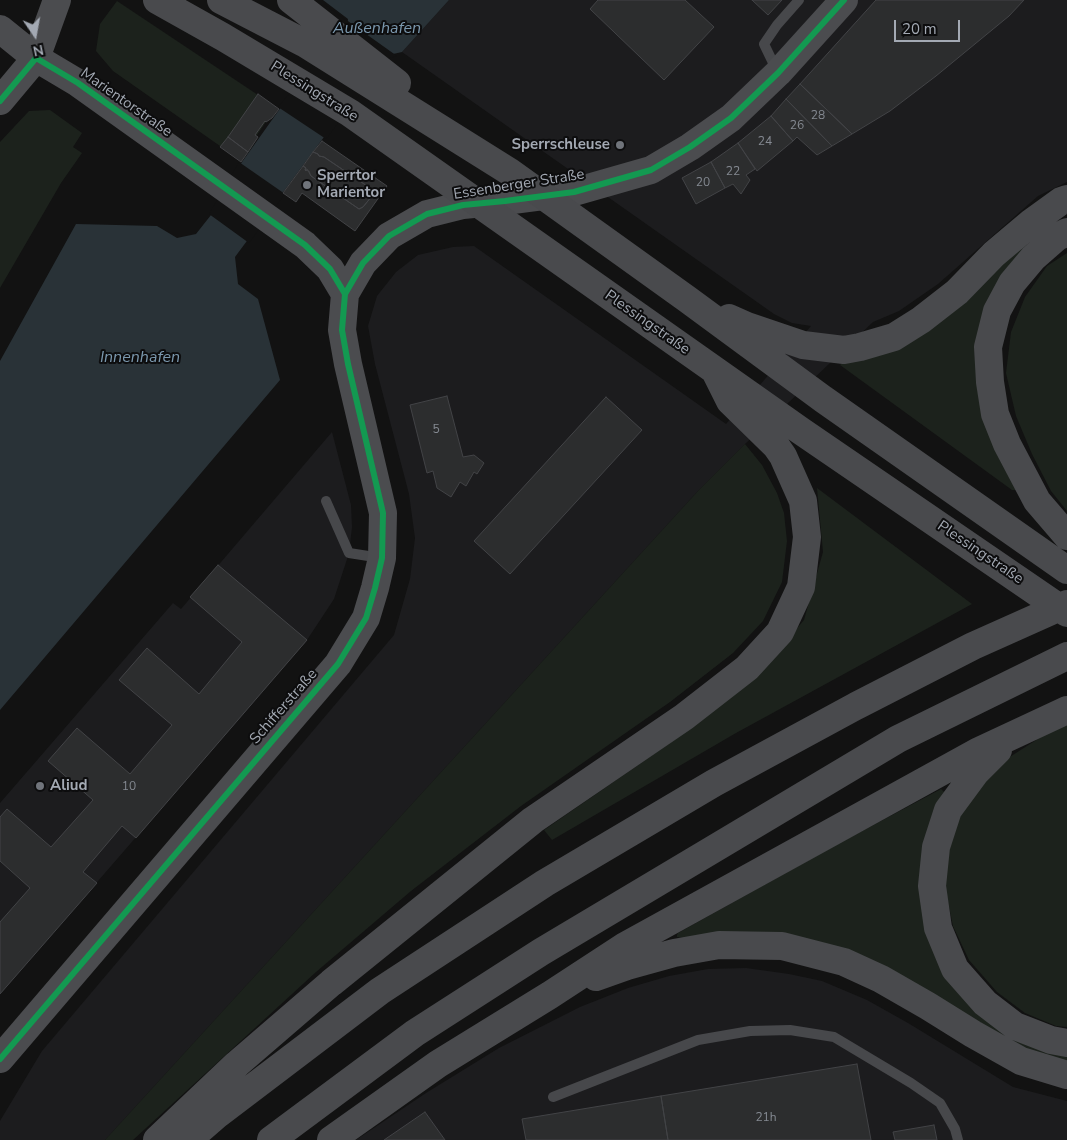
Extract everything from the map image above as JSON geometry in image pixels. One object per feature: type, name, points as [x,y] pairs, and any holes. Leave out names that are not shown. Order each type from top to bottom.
[{"type":"highway","points":[[157,0],[223,36]]},
{"type":"highway","points":[[180,0],[223,36]]},
{"type":"highway","points":[[221,0],[304,43],[510,172]]},
{"type":"highway","points":[[291,0],[510,172],[824,399],[1059,565]]},
{"type":"highway","name":"Plessingstraße","points":[[223,36],[350,113],[800,431],[1067,613]]},
{"type":"highway","points":[[687,299],[747,326],[803,345],[844,350],[860,347],[894,337],[921,320],[957,292],[994,254],[1032,222],[1061,201],[1067,199]]},
{"type":"highway","points":[[1067,232],[1033,258],[1012,283],[997,311],[988,347],[990,382],[995,414],[1006,444],[1037,501],[1067,536]]},
{"type":"highway","points":[[157,1140],[237,1064],[339,976],[534,820],[684,717],[747,668],[780,632],[801,587],[807,537],[803,502],[783,456],[776,446],[730,401],[715,371]]},
{"type":"highway","points":[[973,646],[1067,581]]},
{"type":"highway","points":[[188,1140],[218,1114],[380,991],[545,883],[714,783],[856,706],[973,646],[1067,604]]},
{"type":"highway","points":[[271,1140],[415,1033],[541,952],[898,739],[1067,656]]},
{"type":"highway","points":[[331,1140],[438,1064],[625,946],[977,752],[1067,710]]},
{"type":"highway","points":[[1015,734],[976,772],[948,810],[936,847],[932,886],[938,928],[956,969],[985,1003],[1016,1026],[1051,1040],[1067,1043]]},
{"type":"highway","points":[[550,995],[627,966],[674,953],[719,945],[782,946],[844,962],[896,988],[1021,1060],[1067,1075]]},
{"type":"street","points":[[0,101],[36,58],[57,0]]},
{"type":"street","name":"Essenberger Straße","points":[[345,294],[363,263],[390,236],[427,214],[463,205],[574,192],[651,170],[690,147],[731,118],[778,73],[844,0]]},
{"type":"street","name":"Marientorstraße","points":[[0,29],[36,58],[78,83],[302,244],[330,269],[345,294]]},
{"type":"street","name":"Schifferstraße","points":[[0,1059],[338,664],[366,618],[382,558],[383,513],[348,364],[342,330],[345,294]]},
{"type":"lane","points":[[778,73],[764,44],[800,0]]},
{"type":"lane","points":[[326,501],[349,553],[382,558]]},
{"type":"lane","points":[[553,1097],[698,1040],[750,1031],[790,1030],[834,1037],[911,1083],[940,1103],[956,1129],[958,1140]]},
{"type":"shaded area","points":[[449,0],[1067,0],[1067,182],[1038,196],[938,284],[899,311],[873,322],[745,444],[698,491],[105,1140],[0,1140],[0,1121],[42,1051],[394,635],[410,579],[415,538],[409,494],[375,364],[368,326],[377,296],[396,272],[418,255],[453,247],[474,246],[726,424],[811,326],[792,323],[774,314],[402,52]]},
{"type":"shaded area","points":[[117,1],[276,107],[240,160],[113,71],[96,51],[100,24]]},
{"type":"shaded area","points":[[50,110],[82,133],[73,147],[82,153],[61,183],[0,288],[0,142],[29,111]]},
{"type":"shaded area","points":[[1025,242],[1027,247],[980,341],[977,388],[985,424],[1020,490],[1012,490],[840,365]]},
{"type":"shaded area","points":[[1067,253],[1067,511],[1051,491],[1032,454],[1016,416],[1006,373],[1011,332],[1025,297],[1047,266]]},
{"type":"shaded area","points":[[332,432],[351,505],[352,527],[349,553],[334,599],[307,640],[0,994],[0,803],[173,603],[181,609]]},
{"type":"shaded area","points":[[745,444],[762,465],[777,493],[784,513],[787,541],[782,582],[763,621],[733,653],[670,702],[521,806],[411,891],[316,972],[133,1140],[105,1140],[698,491]]},
{"type":"shaded area","points":[[817,488],[972,604],[736,733],[552,840],[544,830],[670,743],[756,677],[804,620],[823,552]]},
{"type":"shaded area","points":[[1067,724],[1067,1027],[1056,1026],[1025,1013],[997,992],[969,960],[953,926],[945,887],[948,850],[959,814],[983,778],[1005,760],[1041,737]]},
{"type":"shaded area","points":[[941,789],[945,793],[940,807],[947,972],[1067,1052],[1067,1061],[1025,1049],[884,967],[677,937],[678,933]]},
{"type":"shaded area","points":[[746,968],[822,981],[867,1000],[1013,1087],[1067,1101],[1067,1140],[356,1140],[426,1093],[499,1048],[580,1007],[628,988],[669,976],[708,969]]},
{"type":"water","name":"Innenhafen","points":[[323,0],[449,0],[402,52],[384,56],[235,257],[238,284],[258,299],[280,380],[0,710],[0,361],[76,224],[157,226],[177,238],[196,234],[211,215],[242,162],[279,110],[347,29],[348,19]]},
{"type":"pier","points":[[324,4],[397,56],[386,59],[326,139],[278,107],[345,28],[345,20]]},
{"type":"pier","points":[[239,162],[285,194],[249,243],[209,214]]},
{"type":"building","points":[[598,0],[685,0],[714,27],[664,80],[590,9]]},
{"type":"building","points":[[752,0],[782,0],[768,15]]},
{"type":"building","points":[[876,0],[1024,0],[1009,16],[936,76],[890,111],[852,134],[800,84]]},
{"type":"building","points":[[800,84],[852,134],[832,146],[786,99]]},
{"type":"building","points":[[258,94],[279,109],[272,118],[265,121],[255,135],[258,137],[248,152],[228,137]]},
{"type":"building","points":[[786,99],[832,146],[817,155],[797,137],[793,141],[771,116]]},
{"type":"building","points":[[771,116],[793,141],[757,171],[738,143]]},
{"type":"building","points":[[228,137],[248,152],[241,162],[220,147]]},
{"type":"building","name":"Sperrtor Marientor","points":[[322,141],[387,186],[355,231],[302,193],[296,202],[283,193],[303,166],[306,168],[305,170],[309,171],[311,176],[359,209],[372,196],[373,190],[324,157],[313,152]]},
{"type":"building","points":[[738,143],[755,169],[746,175],[750,180],[741,194],[733,184],[725,188],[711,162]]},
{"type":"building","points":[[313,152],[324,157],[373,190],[372,196],[363,207],[359,209],[311,176],[307,169],[305,170],[306,168],[303,166]]},
{"type":"building","points":[[711,162],[725,188],[696,204],[682,178]]},
{"type":"building","points":[[447,396],[463,457],[474,455],[484,463],[477,474],[474,472],[466,486],[460,482],[451,497],[437,488],[433,471],[427,473],[410,405]]},
{"type":"building","points":[[606,397],[642,430],[510,574],[474,541]]},
{"type":"building","points":[[218,565],[307,640],[136,838],[122,826],[83,872],[97,883],[0,994],[0,922],[30,888],[0,861],[0,817],[7,809],[51,847],[93,800],[48,761],[77,728],[130,774],[172,725],[119,680],[147,648],[199,694],[242,642],[190,597]]},
{"type":"building","points":[[857,1064],[871,1140],[668,1140],[661,1096]]},
{"type":"building","points":[[661,1096],[668,1140],[526,1140],[522,1119]]},
{"type":"building","points":[[425,1112],[445,1140],[384,1140]]},
{"type":"building","points":[[934,1125],[937,1140],[895,1140],[893,1132]]},
{"type":"cycle path","points":[[0,1059],[338,664],[366,618],[382,558],[383,513],[348,364],[342,330],[345,294],[363,263],[389,236],[427,214],[463,205],[574,192],[651,170],[690,147],[731,118],[778,73],[844,0]]},
{"type":"cycle path","points":[[0,101],[36,58],[78,83],[305,245],[330,269],[345,294]]},
{"type":"place","name":"Sperrschleuse","points":[[620,145]]},
{"type":"place","name":"Sperrtor Marientor","points":[[307,185]]},
{"type":"place","name":"Aliud","points":[[40,786]]},
{"type":"water label","name":"Außenhafen","points":[[377,29]]}]
